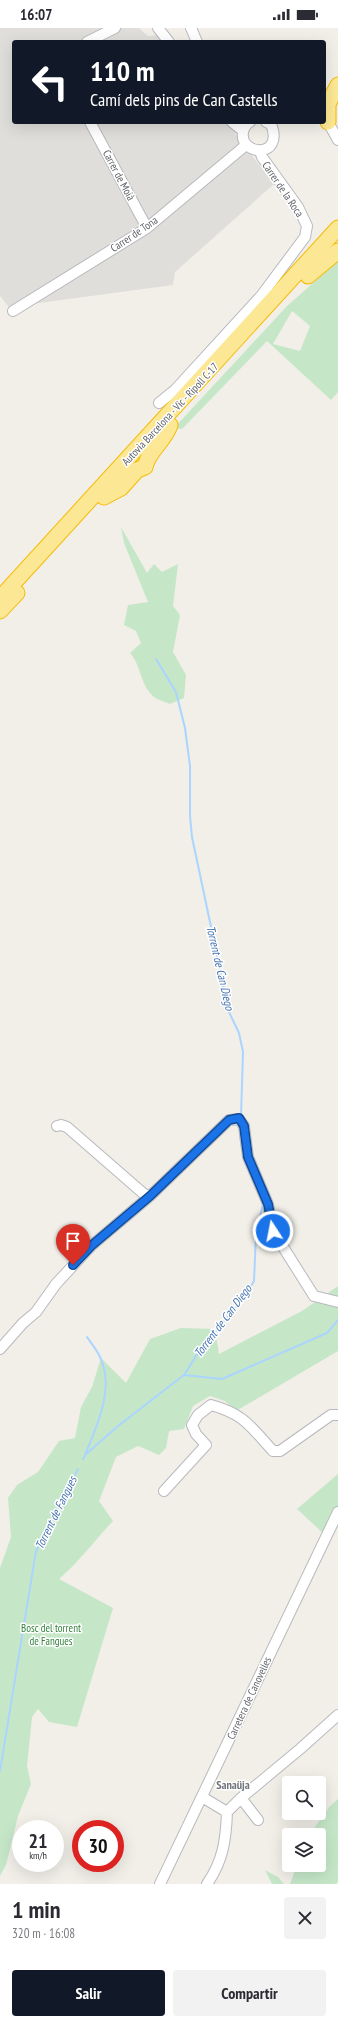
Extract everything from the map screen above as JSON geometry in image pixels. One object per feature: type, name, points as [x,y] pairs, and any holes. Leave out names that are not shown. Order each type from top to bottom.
[{"type":"highway","points":[[326,116],[330,97],[338,85]]},
{"type":"highway","points":[[283,289],[307,255],[338,218]]},
{"type":"highway","name":"Autovia Barcelona - Vic - Ripoll C-17","points":[[0,598],[338,228]]},
{"type":"highway","name":"Autovia Barcelona - Vic - Ripoll C-17","points":[[0,611],[104,497],[121,488],[137,470],[145,467],[147,460],[167,435],[170,425],[338,244]]},
{"type":"highway","points":[[308,276],[338,251]]},
{"type":"street","points":[[91,40],[115,28]]},
{"type":"street","points":[[158,28],[167,40]]},
{"type":"street","points":[[191,28],[196,40]]},
{"type":"street","points":[[326,116],[338,140]]},
{"type":"street","name":"Carrer de Moià","points":[[91,124],[147,228]]},
{"type":"street","points":[[234,124],[243,131]]},
{"type":"street","points":[[248,124],[243,131],[243,138],[246,145],[254,150],[260,151],[267,149],[273,143],[275,135],[270,124]]},
{"type":"street","name":"Carrer de Tona","points":[[13,311],[147,228],[246,145]]},
{"type":"street","name":"Carrer de la Roca","points":[[159,403],[175,390],[261,296],[305,237],[307,226],[298,207],[262,157],[260,151]]},
{"type":"street","points":[[0,1349],[23,1323],[36,1312],[56,1284],[91,1246],[150,1196],[229,1120],[239,1118],[244,1126],[248,1157],[268,1204],[273,1231],[314,1296],[338,1302]]},
{"type":"street","points":[[57,1126],[61,1125],[67,1127],[144,1194],[150,1196]]},
{"type":"street","points":[[164,1491],[206,1445],[196,1434],[192,1425],[198,1415],[211,1405],[228,1409],[242,1417],[273,1451],[280,1451],[331,1415],[338,1415]]},
{"type":"street","name":"Carretera de Canovelles","points":[[160,1884],[338,1512]]},
{"type":"street","points":[[207,1884],[214,1874],[226,1840],[227,1812],[241,1798],[338,1715]]},
{"type":"street","points":[[202,1797],[227,1812]]},
{"type":"street","points":[[241,1798],[258,1820]]},
{"type":"shaded area","points":[[0,28],[139,28],[148,36],[157,35],[161,40],[12,40],[12,124],[228,124],[274,184],[175,272],[173,285],[9,307],[0,296]]},
{"type":"green space","points":[[338,261],[338,392],[331,400],[267,341],[182,429],[174,428],[287,306]],"holes":[[[292,311],[310,326],[300,351],[273,344]]]},
{"type":"green space","points":[[121,527],[147,573],[154,564],[162,572],[178,564],[173,606],[180,615],[173,652],[186,675],[184,698],[170,704],[157,699],[145,686],[134,658],[130,653],[141,643],[136,631],[124,625],[128,605],[148,602],[124,543]]},
{"type":"green space","name":"Bosc del torrent de Fangues","points":[[338,1286],[338,1351],[236,1411],[225,1401],[210,1396],[193,1406],[184,1429],[169,1431],[166,1448],[159,1455],[138,1446],[116,1457],[99,1501],[113,1521],[59,1579],[113,1608],[77,1727],[49,1722],[38,1709],[32,1717],[27,1766],[31,1784],[17,1820],[12,1820],[12,1840],[6,1865],[0,1876],[0,1568],[11,1537],[8,1498],[17,1485],[38,1472],[59,1441],[75,1438],[81,1407],[92,1387],[101,1358],[126,1383],[150,1339],[181,1328],[215,1329],[219,1354],[302,1311]]},
{"type":"green space","points":[[338,1474],[338,1506],[324,1534],[297,1509]]},
{"type":"green space","points":[[338,1799],[338,1882],[336,1884],[290,1884],[294,1872],[326,1872],[326,1828],[314,1828],[320,1820],[326,1820],[326,1812]]},
{"type":"green space","points":[[265,1870],[278,1877],[284,1884],[272,1884]]},
{"type":"waterway","name":"Torrent de Can Diego","points":[[156,659],[176,692],[185,728],[190,766],[190,816],[192,837],[229,1012],[239,1033],[243,1052],[241,1116]]},
{"type":"waterway","name":"Torrent de Can Diego","points":[[240,1134],[242,1149]]},
{"type":"waterway","name":"Torrent de Can Diego","points":[[184,1375],[196,1356],[247,1293],[254,1281],[256,1234],[263,1204]]},
{"type":"waterway","name":"Torrent de Fangues","points":[[83,1459],[85,1455],[118,1426],[184,1375],[222,1379],[327,1333],[338,1320]]},
{"type":"waterway","points":[[85,1455],[95,1432],[103,1407],[106,1382],[100,1357],[87,1337]]},
{"type":"waterway","name":"Torrent de Fangues","points":[[0,1771],[36,1551],[78,1469]]},
{"type":"district","name":"Sanaüja","points":[[233,1785]]},
{"type":"route","points":[[73,1265],[103,1235],[150,1196],[229,1120],[239,1118],[244,1126],[248,1157],[268,1204],[273,1231]]}]
